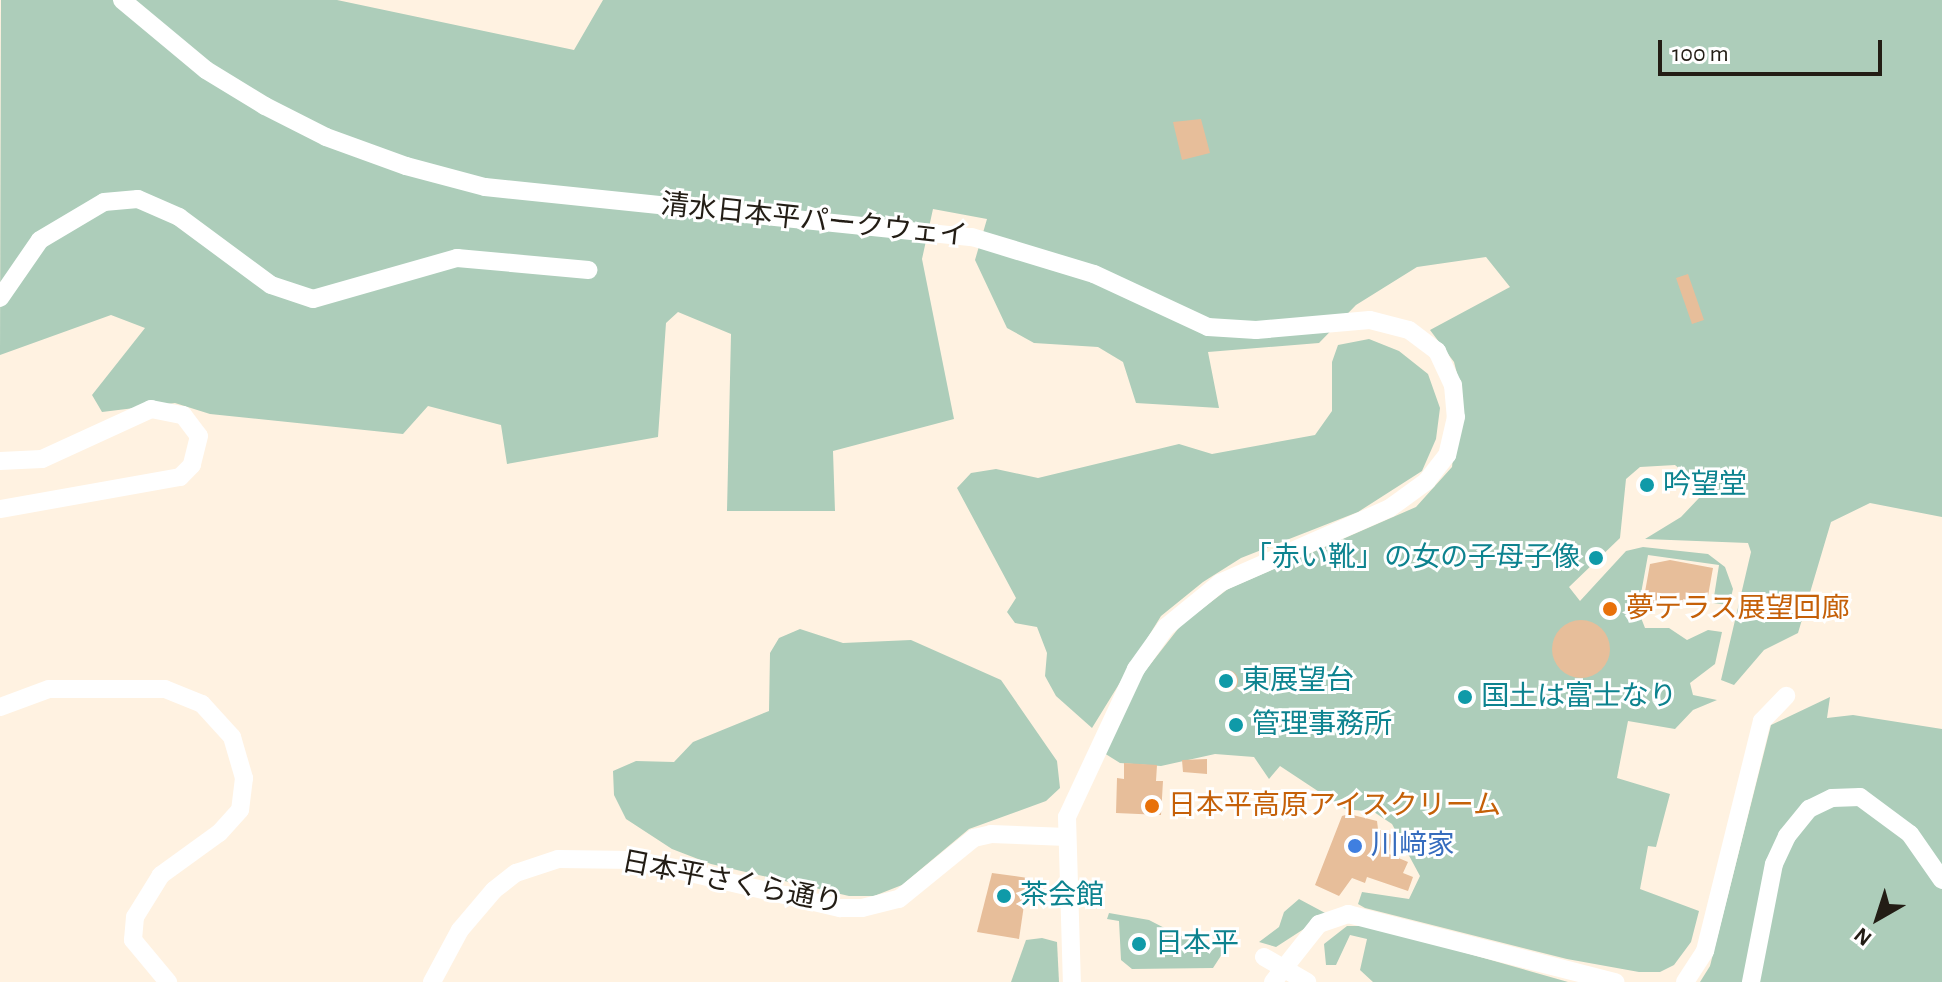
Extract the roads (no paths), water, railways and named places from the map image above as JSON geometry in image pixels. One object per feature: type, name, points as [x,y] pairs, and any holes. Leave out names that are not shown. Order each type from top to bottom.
[{"type":"street","name":"清水日本平パークウェイ","points":[[122,0],[206,70],[288,119],[347,146],[472,183],[972,237],[1094,274],[1208,327],[1256,330],[1370,320],[1401,327],[1437,351],[1448,369],[1457,401],[1452,442],[1427,481],[1390,508],[1242,572],[1201,597],[1166,627],[1115,710],[1073,800],[1067,837]]},
{"type":"street","points":[[0,298],[40,240],[104,202],[138,199],[179,217],[271,285],[313,299],[457,258],[588,270]]},
{"type":"street","points":[[0,461],[42,459],[151,409],[183,415],[199,436],[192,465],[180,477],[0,509]]},
{"type":"street","points":[[0,707],[49,689],[165,689],[202,704],[232,737],[244,778],[240,810],[219,833],[161,875],[135,917],[133,940],[168,982]]},
{"type":"street","points":[[1685,982],[1705,951],[1762,721],[1786,696]]},
{"type":"street","points":[[1751,982],[1774,864],[1787,836],[1809,809],[1832,798],[1860,797],[1910,834],[1942,880]]},
{"type":"street","name":"日本平さくら通り","points":[[432,982],[460,930],[494,890],[516,873],[558,859],[635,860],[840,908],[862,908],[899,899],[974,838],[991,834],[1067,837]]},
{"type":"street","points":[[1067,837],[1072,982]]},
{"type":"street","points":[[1278,975],[1319,924],[1348,914],[1615,982]]},
{"type":"street","points":[[1264,957],[1278,975],[1307,982]]},
{"type":"place","name":"吟望堂","points":[[1647,485]]},
{"type":"place","name":"「赤い靴」の女の子母子像","points":[[1596,558]]},
{"type":"place","name":"夢テラス展望回廊","points":[[1610,609]]},
{"type":"place","name":"東展望台","points":[[1226,681]]},
{"type":"place","name":"国土は富士なり","points":[[1465,697]]},
{"type":"place","name":"管理事務所","points":[[1236,725]]},
{"type":"place","name":"日本平高原アイスクリーム","points":[[1152,806]]},
{"type":"place","name":"川﨑家","points":[[1355,846]]},
{"type":"place","name":"茶会館","points":[[1004,896]]},
{"type":"place","name":"日本平","points":[[1139,944]]}]
